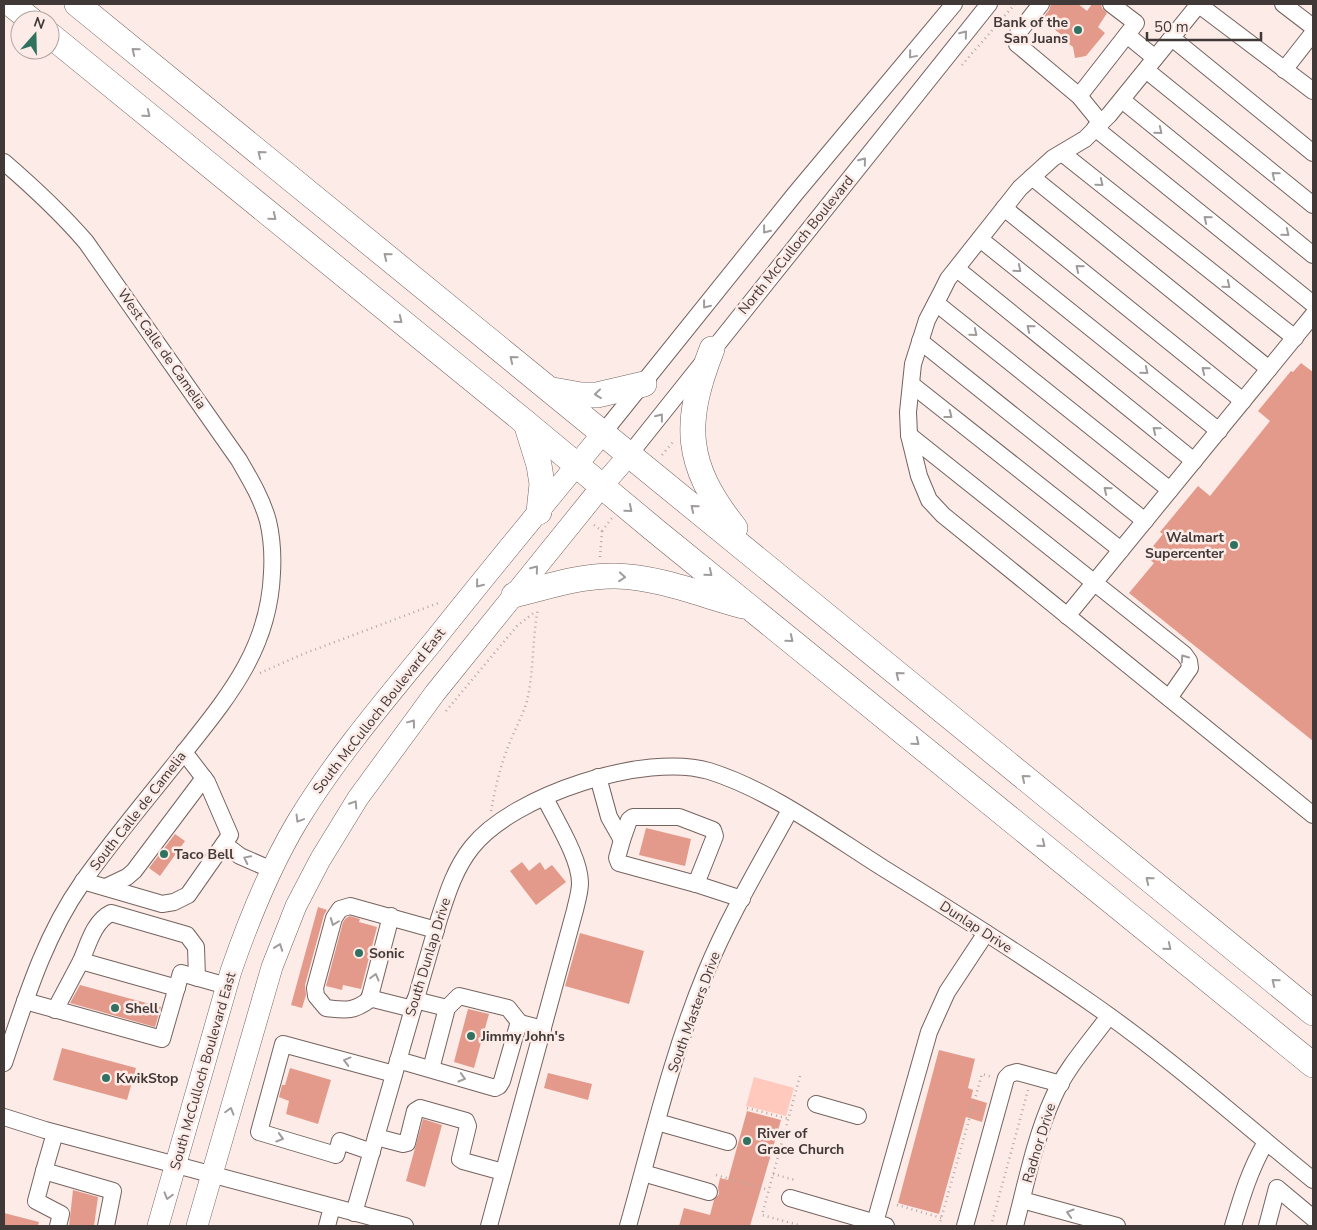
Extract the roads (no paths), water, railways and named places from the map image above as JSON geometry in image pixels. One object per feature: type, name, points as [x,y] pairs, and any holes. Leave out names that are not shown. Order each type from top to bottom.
[{"type":"highway","points":[[77,4],[1313,1013]]},
{"type":"highway","points":[[60,43],[1313,1064]]},
{"type":"highway","points":[[712,350],[701,378],[694,410],[692,425],[697,462],[709,492],[759,560]]},
{"type":"highway","points":[[551,390],[581,395],[597,395],[644,384]]},
{"type":"highway","points":[[526,423],[539,465],[542,484],[538,512]]},
{"type":"highway","points":[[514,595],[588,578],[615,576],[646,579],[752,608]]},
{"type":"main road","name":"South McCulloch Boulevard East","points":[[158,1226],[227,986],[244,934],[272,870],[295,824],[356,736],[603,433]]},
{"type":"main road","name":"North McCulloch Boulevard","points":[[602,486],[630,455]]},
{"type":"main road","points":[[197,1226],[263,994],[286,928],[306,885],[340,826],[383,762],[434,693],[602,486]]},
{"type":"street","points":[[603,433],[795,194],[954,4]]},
{"type":"street","name":"North McCulloch Boulevard","points":[[630,455],[989,4]]},
{"type":"street","points":[[1041,4],[1018,34],[1017,44],[1079,96],[1098,126],[1313,304]]},
{"type":"street","points":[[1111,4],[1131,29],[1150,64],[1313,205]]},
{"type":"street","points":[[1313,91],[1199,4],[1122,100],[1098,126],[1085,139],[1053,158],[1020,188],[948,279],[927,320],[913,364],[908,412],[909,435],[919,476],[929,500],[943,515],[1313,815]]},
{"type":"street","points":[[1283,4],[1313,28]]},
{"type":"street","points":[[1079,96],[1131,29]]},
{"type":"street","points":[[1284,70],[1313,33]]},
{"type":"street","points":[[1172,38],[1313,153]]},
{"type":"street","points":[[1122,100],[1313,255]]},
{"type":"street","points":[[1062,153],[1295,338]]},
{"type":"street","name":"West Calle de Camelia","points":[[4,162],[40,194],[86,242],[239,460],[252,483],[268,521],[272,541],[273,564]]},
{"type":"street","points":[[1032,177],[1269,370]]},
{"type":"street","points":[[1004,208],[1244,401]]},
{"type":"street","points":[[980,239],[1219,431]]},
{"type":"street","points":[[957,268],[1194,461]]},
{"type":"street","points":[[936,303],[1170,490]]},
{"type":"street","points":[[1067,616],[1313,315]]},
{"type":"street","points":[[920,341],[1145,521]]},
{"type":"street","points":[[911,384],[1121,550]]},
{"type":"street","points":[[909,435],[1184,654],[1189,661],[1190,668],[1169,698]]},
{"type":"street","name":"South Calle de Camelia","points":[[4,1063],[54,928],[83,881],[233,688],[252,657],[269,608],[273,564]]},
{"type":"street","points":[[83,881],[162,904],[174,902],[188,895],[230,835],[204,778],[184,752]]},
{"type":"street","name":"Dunlap Drive","points":[[598,777],[652,767],[675,766],[700,769],[729,779],[790,810],[986,933],[1109,1016],[1157,1052],[1313,1180]]},
{"type":"street","points":[[598,777],[609,817],[622,840]]},
{"type":"street","name":"South Dunlap Drive","points":[[354,1213],[444,901],[456,870],[471,847],[487,832],[515,812],[544,798],[598,777]]},
{"type":"street","points":[[106,888],[127,878],[134,871],[204,778]]},
{"type":"street","points":[[489,1226],[575,910],[580,883],[573,855],[544,798]]},
{"type":"street","name":"South Masters Drive","points":[[628,1226],[670,1075],[693,1006],[713,956],[790,810]]},
{"type":"street","points":[[696,884],[715,836],[713,830],[678,817],[633,817],[629,820],[617,858],[619,864],[696,884],[742,899]]},
{"type":"street","points":[[224,844],[240,856],[272,870]]},
{"type":"street","points":[[391,916],[369,998],[359,1008],[343,1010],[326,1008],[316,996],[315,988],[334,918],[340,909],[350,906],[391,916],[436,930]]},
{"type":"street","points":[[55,1010],[98,924],[111,913],[187,935],[196,947],[197,978]]},
{"type":"street","points":[[790,1198],[878,1225],[929,1032],[947,992],[986,933]]},
{"type":"street","points":[[81,961],[177,988]]},
{"type":"street","points":[[25,1002],[162,1039],[181,973],[227,986]]},
{"type":"street","points":[[430,1069],[447,1008],[456,998],[463,995],[508,1008],[520,1023],[543,1029]]},
{"type":"street","points":[[369,998],[447,1008]]},
{"type":"street","name":"Radnor Drive","points":[[1014,1226],[1054,1096],[1109,1016]]},
{"type":"street","points":[[504,1172],[462,1162],[460,1159],[468,1126],[466,1121],[420,1108],[415,1111],[407,1142],[403,1144],[374,1144],[340,1140],[336,1155],[258,1132],[283,1044],[396,1067],[430,1069],[495,1088],[502,1081],[520,1023]]},
{"type":"street","points":[[965,1226],[1005,1081],[1010,1074],[1017,1072],[1061,1084]]},
{"type":"street","points":[[816,1104],[858,1116]]},
{"type":"street","points":[[4,1117],[55,1133],[394,1225]]},
{"type":"street","points":[[657,1122],[728,1142]]},
{"type":"street","points":[[55,1133],[36,1201],[61,1214],[58,1226]]},
{"type":"street","points":[[1233,1226],[1245,1184],[1266,1142]]},
{"type":"street","points":[[44,1171],[113,1191],[106,1226]]},
{"type":"street","points":[[643,1173],[709,1192]]},
{"type":"street","points":[[1267,1226],[1277,1188],[1313,1218]]},
{"type":"street","points":[[1022,1200],[1116,1226]]},
{"type":"street","points":[[327,1226],[332,1207]]},
{"type":"place","name":"Bank of the San Juans","points":[[1078,30]]},
{"type":"place","name":"Walmart Supercenter","points":[[1234,545]]},
{"type":"place","name":"Taco Bell","points":[[164,854]]},
{"type":"place","name":"Sonic","points":[[359,953]]},
{"type":"place","name":"Shell","points":[[115,1008]]},
{"type":"place","name":"Jimmy John's","points":[[471,1036]]},
{"type":"place","name":"KwikStop","points":[[106,1078]]},
{"type":"place","name":"River of Grace Church","points":[[747,1141]]}]
